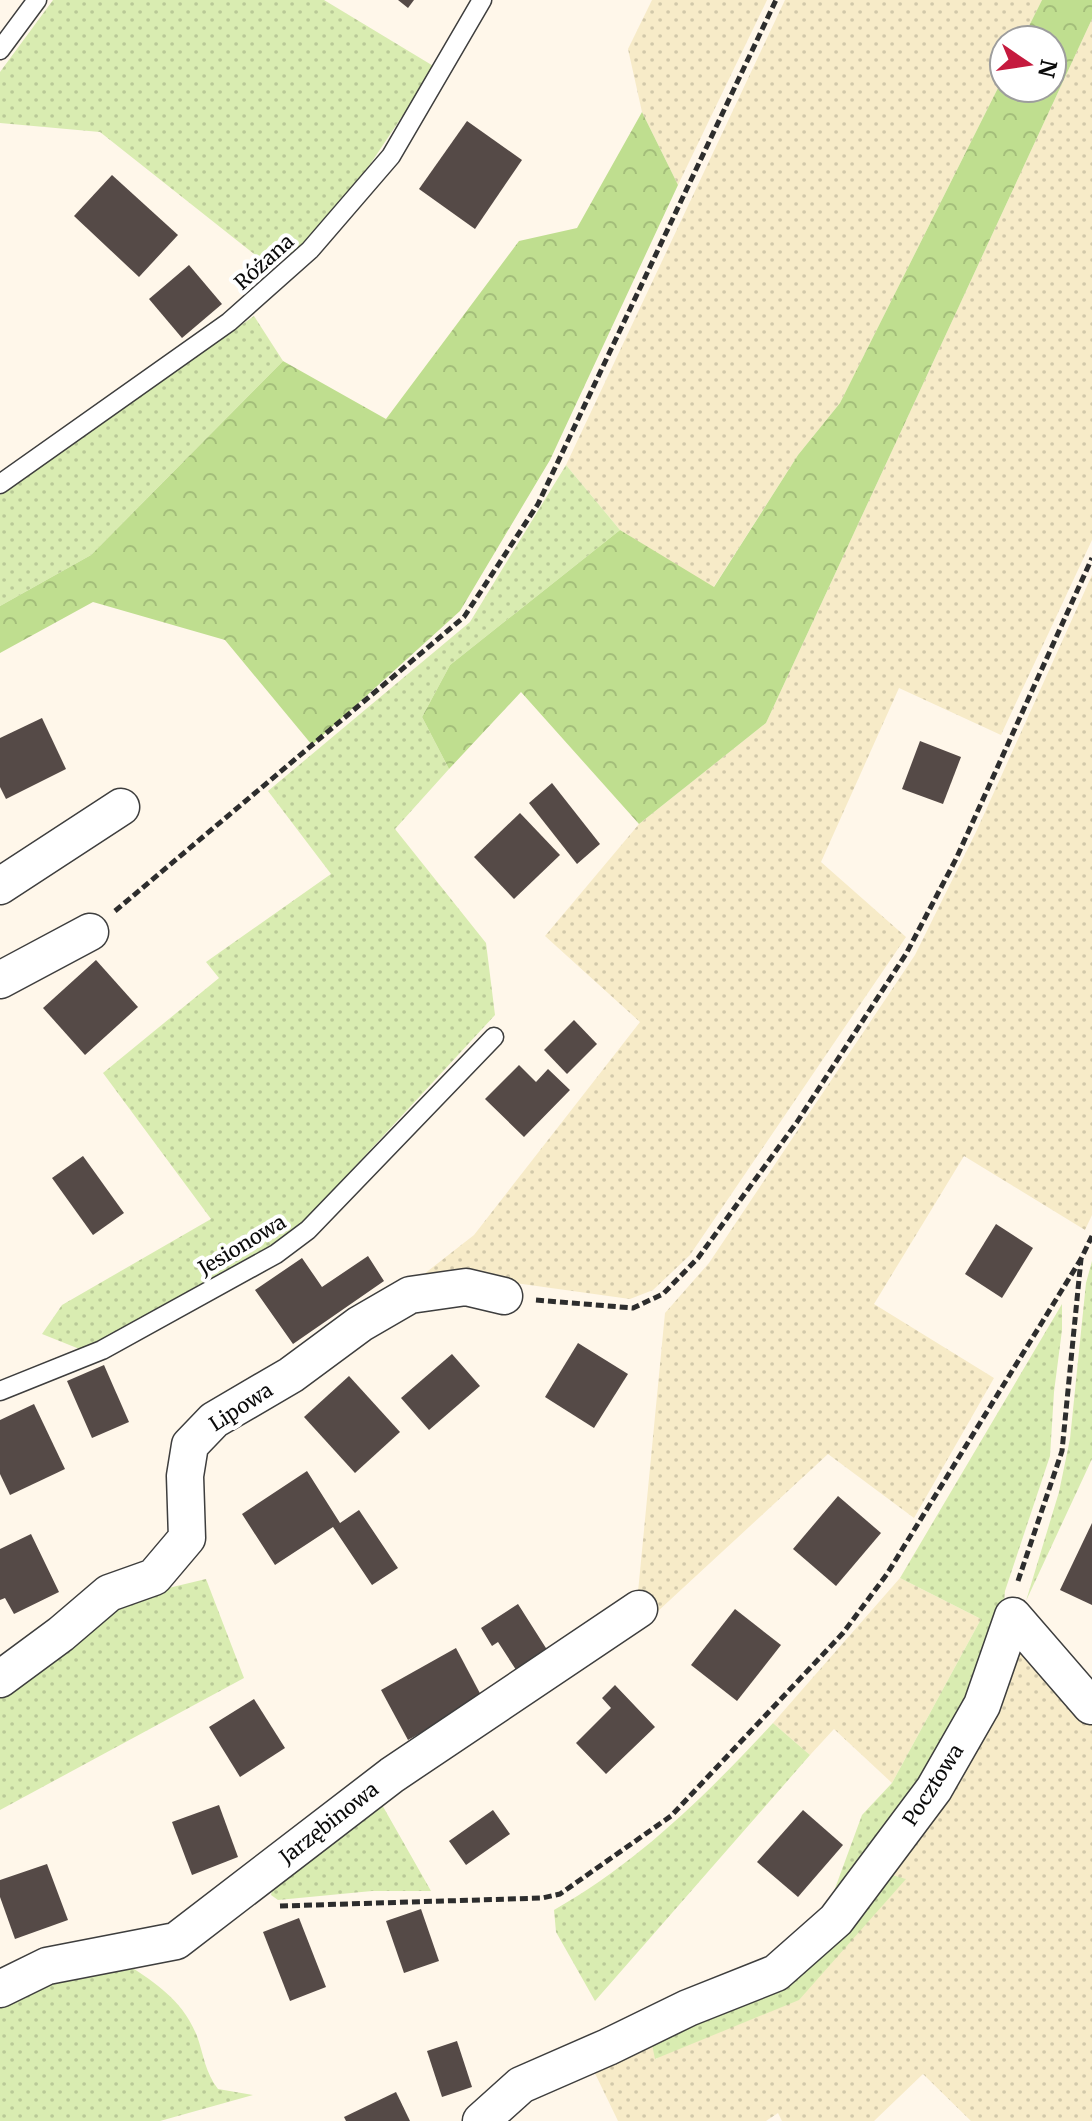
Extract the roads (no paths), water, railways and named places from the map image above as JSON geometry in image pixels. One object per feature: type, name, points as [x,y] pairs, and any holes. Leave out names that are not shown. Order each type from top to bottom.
[{"type":"street","points":[[0,886],[121,807]]},
{"type":"street","points":[[0,980],[90,932]]},
{"type":"street","name":"Lipowa","points":[[0,1679],[61,1634],[109,1593],[154,1577],[187,1538],[185,1476],[190,1445],[214,1420],[291,1375],[360,1324],[410,1295],[466,1287],[504,1296]]},
{"type":"street","name":"Jarzębinowa","points":[[0,1989],[47,1966],[176,1941],[392,1775],[639,1609]]},
{"type":"street","name":"Pocztowa","points":[[481,2121],[521,2085],[688,2008],[776,1973],[836,1920],[941,1777],[982,1705],[1013,1616],[1091,1706]]},
{"type":"lane","points":[[0,50],[37,0]]},
{"type":"lane","name":"Różana","points":[[0,484],[229,322],[310,250],[391,156],[482,0]]},
{"type":"lane","name":"Jesionowa","points":[[0,1391],[102,1350],[276,1254],[308,1230],[494,1037]]}]
